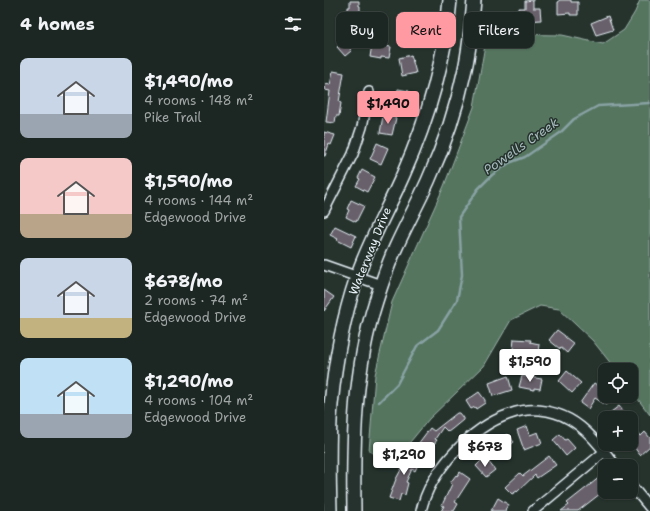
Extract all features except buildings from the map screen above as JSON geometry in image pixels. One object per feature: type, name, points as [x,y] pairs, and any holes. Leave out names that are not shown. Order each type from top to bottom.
[{"type":"main road","name":"Waterway Drive","points":[[330,511],[329,442],[331,406],[335,369],[342,331],[358,277],[373,239],[404,174],[420,134],[438,78],[450,0]]},
{"type":"main road","name":"Waterway Drive","points":[[354,511],[356,405],[360,372],[371,318],[381,285],[396,248],[428,181],[451,121],[465,68],[474,0]]},
{"type":"street","points":[[324,211],[353,154],[359,137],[369,92]]},
{"type":"street","points":[[324,265],[381,285]]},
{"type":"street","points":[[421,511],[422,504],[435,476],[458,448],[490,423],[511,413],[537,410],[554,413],[568,418],[589,433],[610,459]]},
{"type":"street","points":[[533,511],[604,452]]},
{"type":"street","points":[[638,493],[650,508]]},
{"type":"green space","points":[[640,0],[650,0],[650,415],[638,399],[638,363],[610,363],[593,341],[559,309],[540,306],[511,320],[484,366],[429,419],[392,464],[369,451],[375,375],[392,302],[444,186],[474,107],[485,48],[534,48],[534,35],[562,35],[603,44],[624,30],[635,12]]},
{"type":"waterway","name":"Powells Creek","points":[[379,402],[397,384],[417,346],[438,330],[457,300],[462,275],[459,217],[478,189],[492,175],[509,163],[525,157],[560,133],[574,119],[598,106],[650,103]]}]
